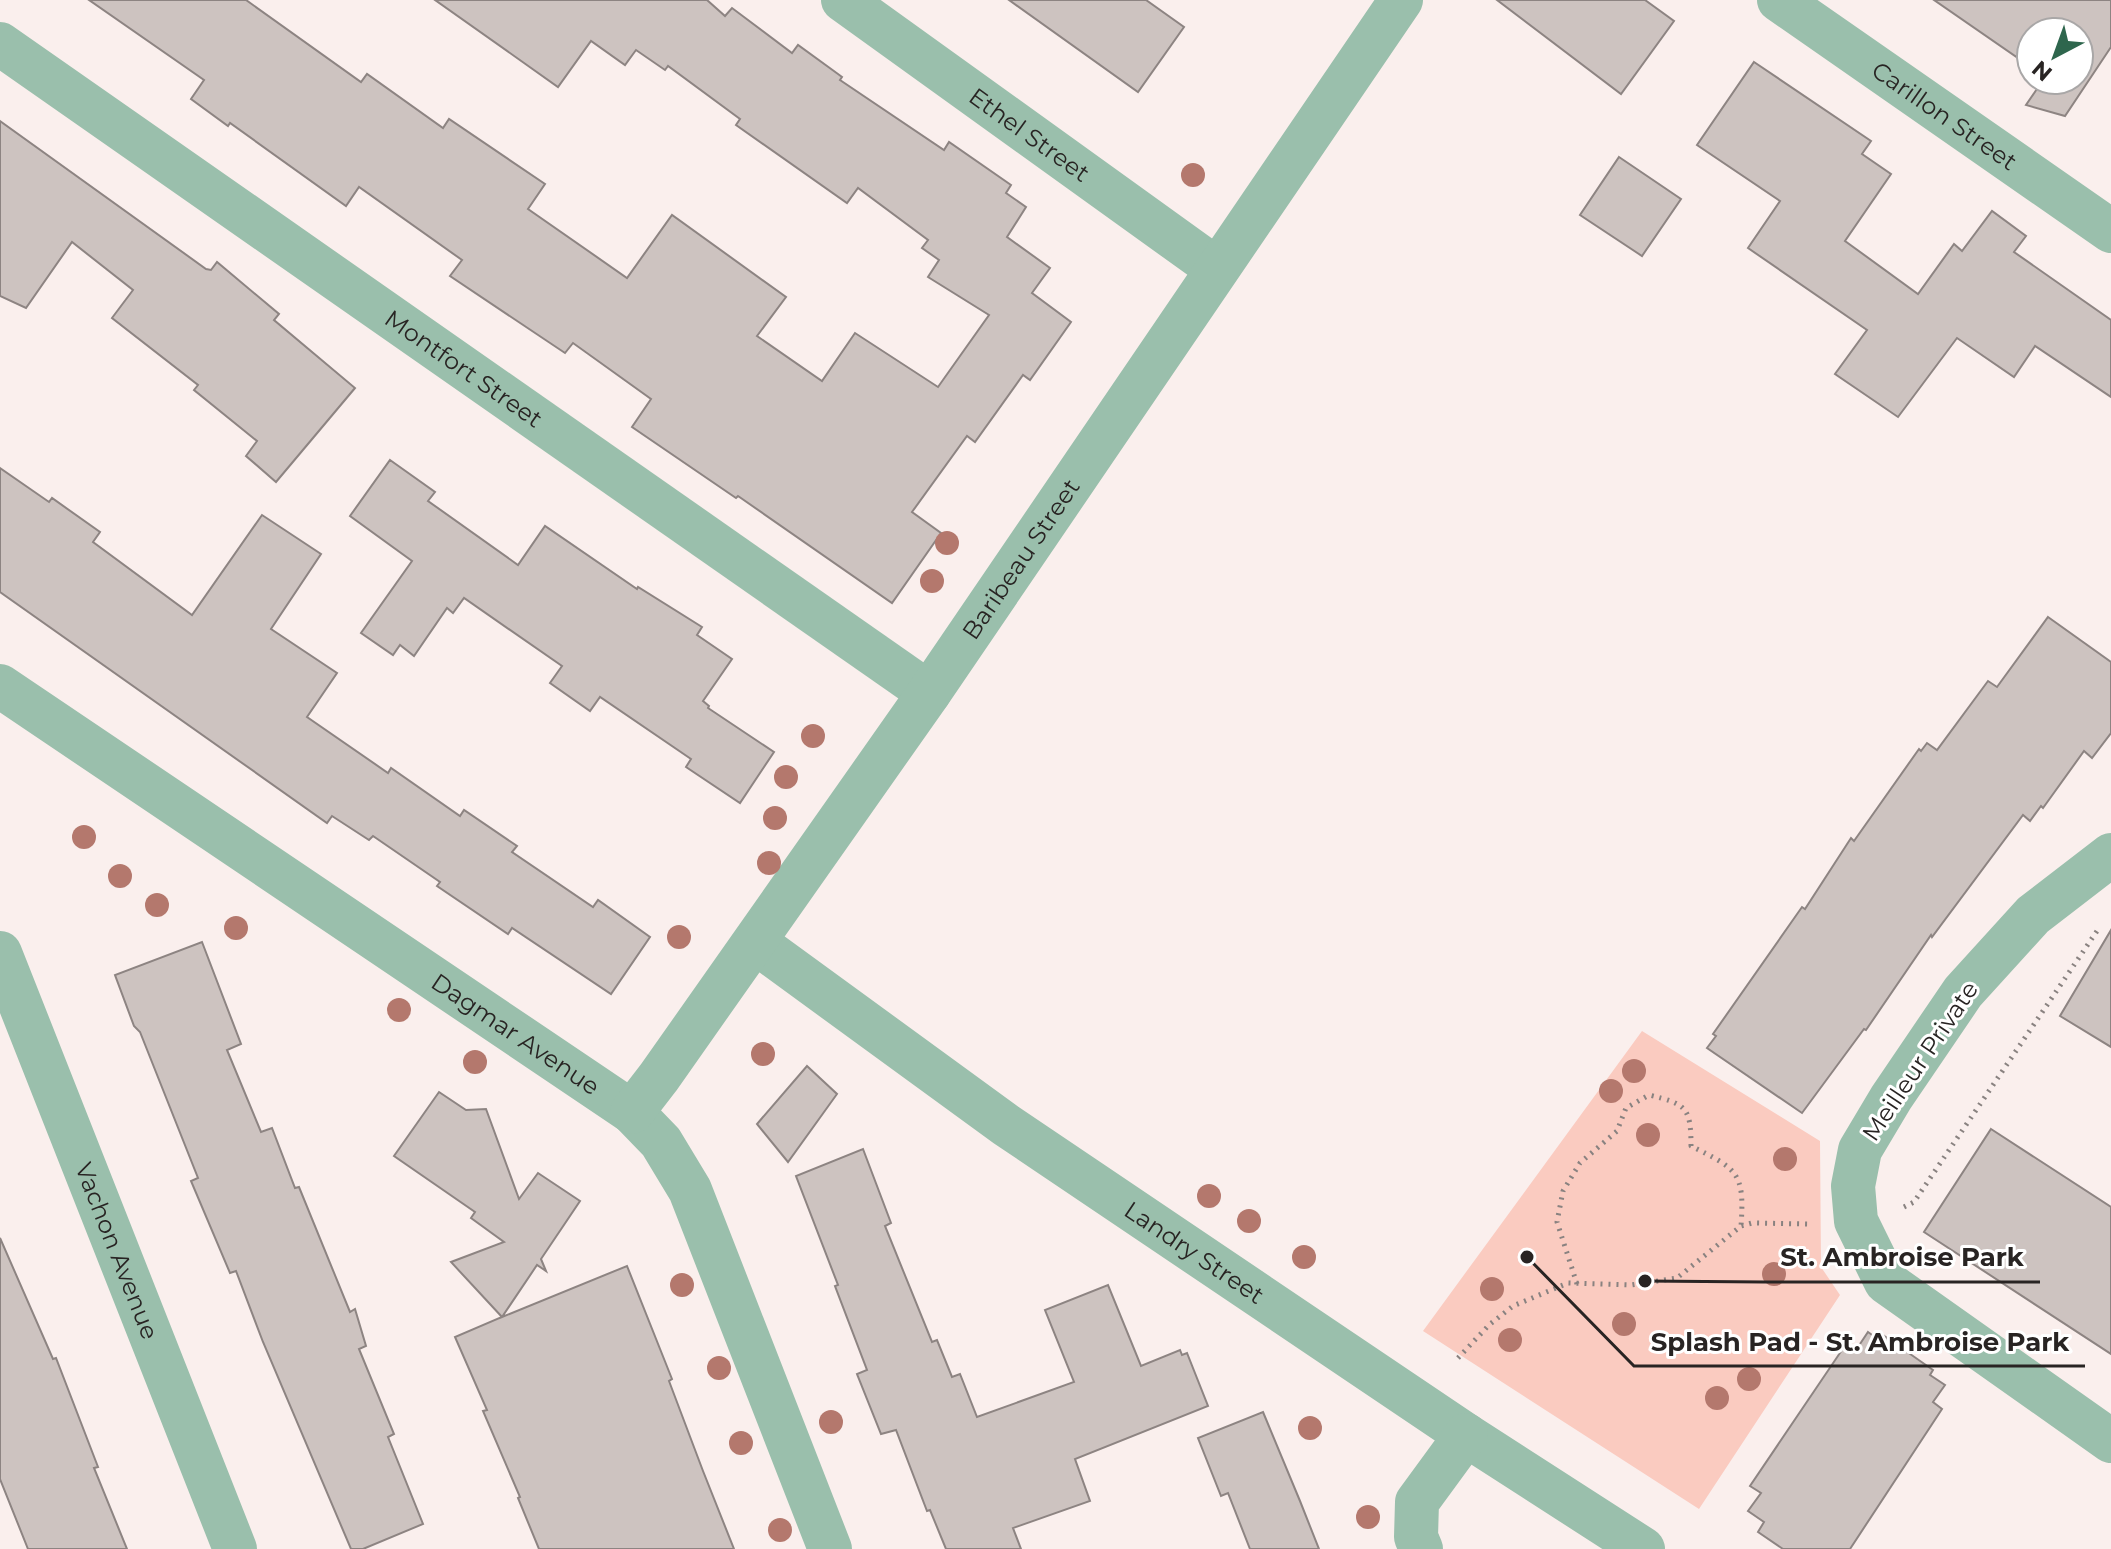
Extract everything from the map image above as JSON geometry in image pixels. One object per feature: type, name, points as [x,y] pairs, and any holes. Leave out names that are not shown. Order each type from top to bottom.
[{"type":"street","name":"Ethel Street","points":[[843,0],[1217,269]]},
{"type":"street","name":"Baribeau Street","points":[[632,1112],[929,693],[1401,0]]},
{"type":"street","name":"Carillon Street","points":[[1779,0],[2111,231]]},
{"type":"street","name":"Montfort Street","points":[[0,44],[929,693]]},
{"type":"street","name":"Dagmar Avenue","points":[[0,686],[632,1112],[661,1142],[690,1190],[830,1549]]},
{"type":"street","name":"Meilleur Private","points":[[2111,855],[2033,915],[1963,992],[1891,1098],[1860,1150],[1853,1186],[1856,1221],[1886,1282],[2111,1441]]},
{"type":"street","name":"Landry Street","points":[[755,942],[1006,1125],[1466,1435],[1643,1549]]},
{"type":"street","name":"Vachon Avenue","points":[[0,953],[235,1549]]},
{"type":"street","points":[[1421,1549],[1416,1537],[1417,1502],[1466,1435]]},
{"type":"path","points":[[1458,1358],[1489,1325],[1513,1306],[1568,1283],[1631,1285],[1677,1278],[1741,1226],[1752,1223],[1856,1221],[1883,1216],[1914,1202],[2102,924]]},
{"type":"path","points":[[1577,1284],[1557,1222],[1563,1191],[1580,1163],[1617,1131],[1626,1108],[1649,1095],[1677,1101],[1691,1119],[1691,1146],[1727,1164],[1740,1183],[1743,1204],[1741,1226]]},
{"type":"shaded area","points":[[1642,1031],[1820,1141],[1821,1267],[1840,1295],[1699,1509],[1423,1331]]},
{"type":"building","points":[[89,0],[246,0],[361,82],[367,74],[443,128],[449,119],[545,184],[528,209],[627,278],[672,215],[786,297],[757,336],[822,381],[855,333],[938,387],[989,315],[928,277],[939,260],[922,248],[928,240],[858,188],[847,203],[736,125],[740,119],[668,66],[665,70],[636,50],[625,65],[591,41],[558,87],[435,0],[707,0],[725,16],[732,8],[792,53],[798,45],[842,77],[840,80],[944,150],[949,142],[1011,185],[1006,193],[1026,207],[1007,237],[1050,268],[1032,293],[1071,322],[1030,380],[1023,375],[975,442],[967,436],[912,512],[941,533],[892,603],[632,427],[651,399],[573,343],[565,353],[450,276],[462,260],[359,187],[346,206],[230,123],[228,126],[191,99],[204,80]]},
{"type":"building","points":[[1009,0],[1146,0],[1184,27],[1138,92]]},
{"type":"building","points":[[1497,0],[1645,0],[1674,21],[1621,94]]},
{"type":"building","points":[[1934,0],[2111,0],[2111,47],[2095,71],[2095,16],[2015,16],[2015,56]]},
{"type":"building","points":[[1754,62],[1871,141],[1862,154],[1891,174],[1845,241],[1918,294],[1954,244],[1962,251],[1992,211],[2026,236],[2014,252],[2111,320],[2111,397],[2035,346],[2014,377],[1957,338],[1898,417],[1835,374],[1867,330],[1748,248],[1780,201],[1697,145]]},
{"type":"building","points":[[2032,96],[2078,96],[2065,116],[2026,105]]},
{"type":"building","points":[[0,121],[206,269],[211,270],[217,262],[279,314],[274,320],[355,388],[276,482],[246,456],[257,441],[194,390],[198,385],[112,318],[133,290],[72,242],[26,308],[0,296]]},
{"type":"building","points":[[1619,157],[1681,199],[1642,256],[1580,215]]},
{"type":"building","points":[[390,460],[435,492],[428,501],[518,565],[545,526],[637,589],[702,627],[697,635],[732,659],[703,701],[708,708],[774,752],[740,803],[686,767],[691,759],[600,697],[590,711],[550,683],[562,666],[464,598],[453,613],[447,608],[414,656],[400,645],[393,655],[361,633],[412,561],[350,516]]},
{"type":"building","points":[[0,468],[49,502],[52,498],[100,532],[93,542],[192,615],[262,515],[321,554],[271,629],[337,673],[307,717],[388,773],[391,768],[460,816],[464,810],[517,846],[512,852],[593,907],[598,900],[650,937],[611,994],[512,928],[508,934],[437,886],[440,882],[373,836],[369,840],[332,816],[327,823],[0,592]]},
{"type":"building","points":[[2048,617],[2111,662],[2111,733],[2092,758],[2084,751],[2030,821],[2023,815],[1931,935],[1866,1030],[1802,1113],[1707,1048],[1716,1036],[1713,1034],[1802,907],[1805,909],[1851,838],[1854,841],[1919,749],[1921,751],[1927,743],[1937,750],[1988,681],[1997,687]]},
{"type":"building","points":[[2111,930],[2111,1047],[2060,1016]]},
{"type":"building","points":[[202,942],[241,1044],[227,1050],[261,1132],[272,1128],[350,1312],[355,1309],[366,1346],[359,1349],[394,1434],[388,1437],[423,1524],[363,1549],[351,1549],[236,1271],[230,1273],[191,1181],[198,1178],[115,975]]},
{"type":"building","points":[[807,1066],[837,1094],[788,1162],[757,1124]]},
{"type":"building","points":[[439,1092],[466,1110],[486,1109],[519,1199],[538,1173],[580,1201],[541,1259],[546,1271],[537,1265],[502,1317],[451,1262],[504,1242],[471,1218],[475,1212],[394,1156]]},
{"type":"building","points":[[1991,1129],[2111,1207],[2111,1354],[1924,1232]]},
{"type":"building","points":[[863,1149],[891,1223],[885,1226],[932,1342],[937,1340],[952,1377],[960,1374],[977,1417],[1074,1382],[1045,1310],[1108,1285],[1141,1366],[1180,1350],[1182,1355],[1187,1353],[1208,1406],[1075,1459],[1090,1501],[1013,1528],[1021,1549],[946,1549],[930,1510],[927,1511],[896,1430],[881,1434],[857,1374],[867,1370],[796,1176]]},
{"type":"building","points":[[0,1238],[53,1359],[56,1358],[98,1467],[94,1468],[127,1549],[28,1549],[0,1479]]},
{"type":"building","points":[[627,1266],[734,1549],[539,1549],[483,1411],[487,1410],[455,1337]]},
{"type":"building","points":[[1868,1332],[1879,1340],[1883,1335],[1933,1370],[1930,1375],[1945,1385],[1933,1402],[1942,1409],[1850,1549],[1783,1549],[1758,1532],[1764,1522],[1748,1511],[1761,1493],[1750,1486],[1846,1344],[1856,1350]]},
{"type":"building","points":[[1263,1412],[1319,1549],[1250,1549],[1228,1493],[1221,1496],[1198,1438]]},
{"type":"place","name":"Splash Pad - St. Ambroise Park","points":[[1527,1257]]},
{"type":"place","name":"St. Ambroise Park","points":[[1645,1281]]}]
